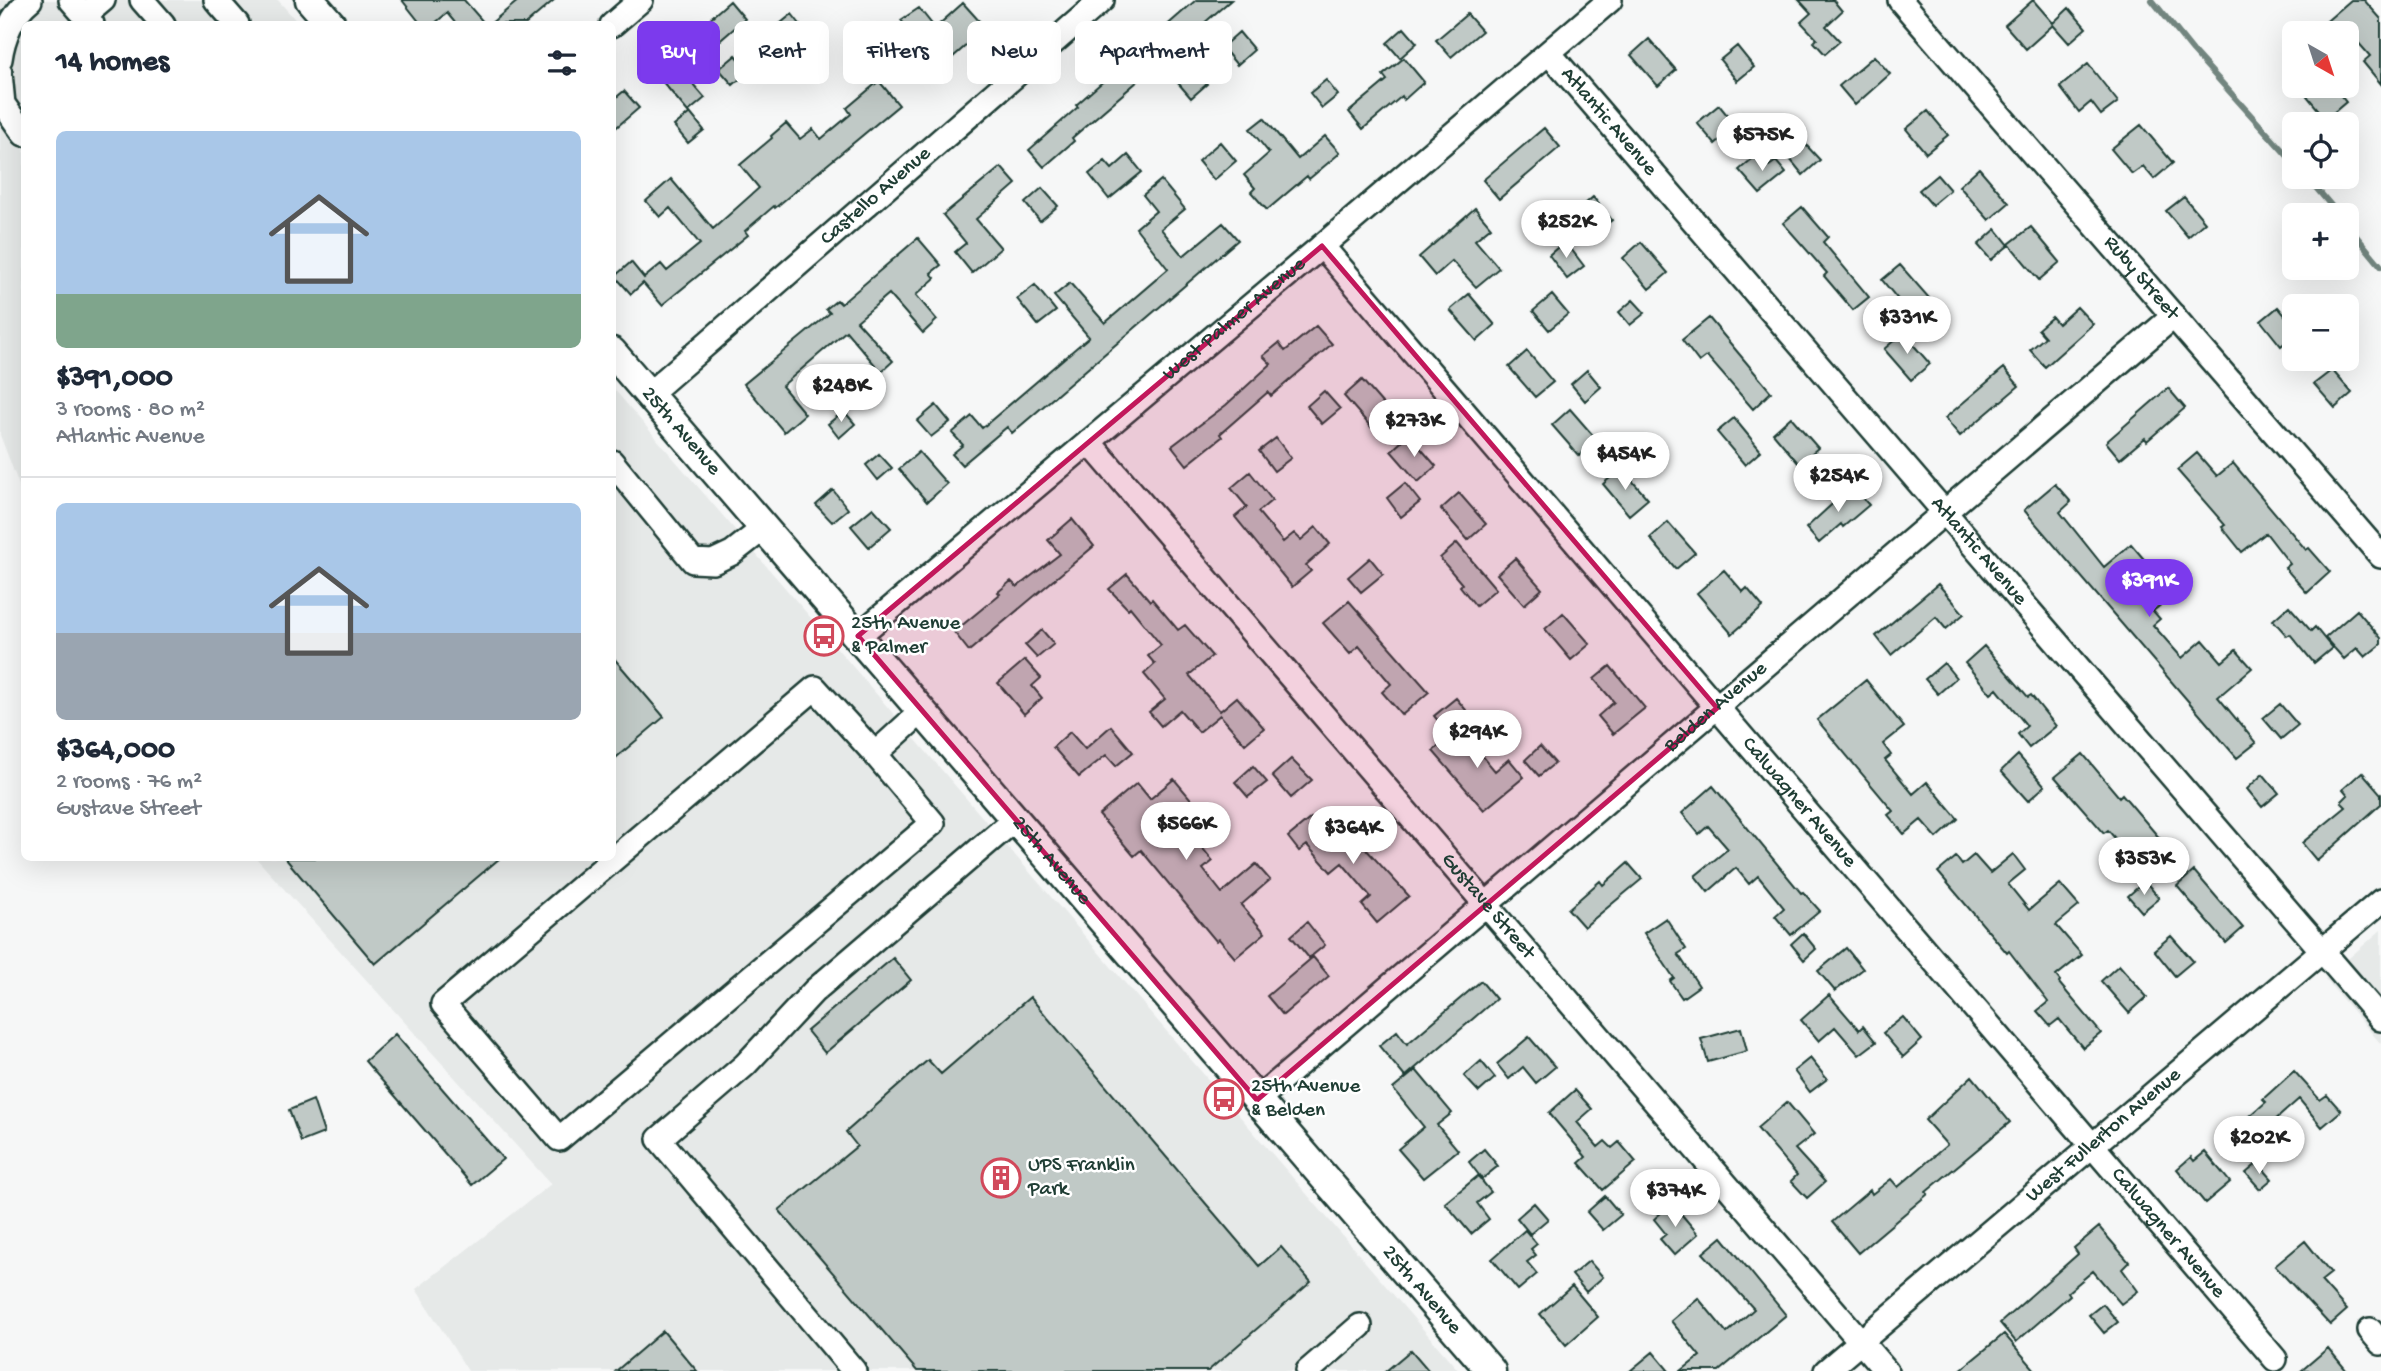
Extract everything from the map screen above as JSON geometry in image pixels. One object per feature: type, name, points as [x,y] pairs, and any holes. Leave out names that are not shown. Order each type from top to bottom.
[{"type":"main road","points":[[310,0],[328,21]]},
{"type":"main road","name":"25th Avenue","points":[[616,357],[1257,1100],[1485,1369]]},
{"type":"street","points":[[0,59],[3,39],[22,6],[30,0]]},
{"type":"street","points":[[82,14],[103,0]]},
{"type":"street","points":[[142,0],[160,21]]},
{"type":"street","points":[[216,0],[234,21]]},
{"type":"street","points":[[616,22],[641,0]]},
{"type":"street","name":"Castello Avenue","points":[[649,394],[1102,0]]},
{"type":"street","name":"West Palmer Avenue","points":[[858,636],[1610,0]]},
{"type":"street","name":"Ruby Street","points":[[1900,0],[2381,556]]},
{"type":"street","name":"Atlantic Avenue","points":[[1549,53],[2381,1019]]},
{"type":"street","points":[[0,73],[3,104],[21,130]]},
{"type":"street","name":"Calwagner Avenue","points":[[1322,246],[2275,1359]]},
{"type":"street","name":"Belden Avenue","points":[[1257,1100],[2174,316]]},
{"type":"street","name":"Gustave Street","points":[[1089,442],[1886,1371]]},
{"type":"street","points":[[616,467],[693,561],[713,562],[733,552],[764,528]]},
{"type":"street","points":[[611,861],[443,1004],[559,1139],[933,822],[814,688],[616,857]]},
{"type":"street","points":[[875,754],[922,711]]},
{"type":"street","points":[[854,1371],[659,1139],[745,1065],[814,991],[1015,820]]},
{"type":"street","name":"West Fullerton Avenue","points":[[1826,1371],[2381,901]]},
{"type":"street","points":[[1308,1371],[1360,1326]]},
{"type":"highlighted area","points":[[1322,246],[1717,708],[1257,1100],[858,636]]},
{"type":"shaded area","points":[[0,0],[278,0],[296,21],[21,21],[21,490],[0,435]]},
{"type":"shaded area","points":[[616,391],[1459,1371],[468,1371],[416,1289],[551,1184],[259,861],[616,861]]},
{"type":"shaded area","points":[[2381,930],[2381,1044],[2325,979]]},
{"type":"building","points":[[402,0],[464,0],[482,21],[454,21],[447,13],[438,21],[419,21]]},
{"type":"building","points":[[519,0],[554,0],[530,21],[494,21]]},
{"type":"building","points":[[1196,0],[1231,0],[1206,21],[1172,21]]},
{"type":"building","points":[[1799,0],[1833,0],[1842,11],[1826,26],[1840,41],[1825,54],[1814,42],[1817,39],[1801,22],[1811,13]]},
{"type":"building","points":[[2033,0],[2053,23],[2069,8],[2086,28],[2069,43],[2053,25],[2026,49],[2005,25]]},
{"type":"building","points":[[2351,0],[2364,0],[2381,19],[2381,84],[2363,62],[2370,56],[2359,43],[2359,21],[2327,21]]},
{"type":"building","points":[[730,1],[745,19],[734,21],[734,29],[720,41],[720,21],[707,21]]},
{"type":"building","points":[[963,3],[979,21],[967,21],[967,45],[953,57],[953,21],[943,21]]},
{"type":"building","points":[[919,8],[929,21],[901,20]]},
{"type":"building","points":[[792,14],[798,21],[784,21]]},
{"type":"building","points":[[1467,14],[1482,31],[1451,57],[1436,40]]},
{"type":"building","points":[[1404,28],[1417,43],[1400,58],[1387,43]]},
{"type":"building","points":[[1239,32],[1254,50],[1237,65],[1232,59],[1232,38]]},
{"type":"building","points":[[1649,39],[1676,70],[1658,86],[1631,55]]},
{"type":"building","points":[[1737,46],[1754,67],[1737,81],[1720,60]]},
{"type":"building","points":[[1874,56],[1890,74],[1855,105],[1839,86]]},
{"type":"building","points":[[734,57],[733,85],[720,70]]},
{"type":"building","points":[[1404,58],[1424,82],[1404,100],[1402,96],[1363,129],[1349,112],[1387,80],[1383,75]]},
{"type":"building","points":[[2088,64],[2118,102],[2101,115],[2091,102],[2079,112],[2060,87]]},
{"type":"building","points":[[1326,80],[1338,95],[1322,108],[1310,93]]},
{"type":"building","points":[[665,84],[693,84],[705,98],[688,112]]},
{"type":"building","points":[[875,84],[882,84],[899,105],[775,208],[774,206],[745,231],[748,235],[662,305],[643,283],[631,294],[616,277],[631,262],[644,278],[661,264],[667,271],[700,244],[670,208],[660,217],[646,201],[671,179],[713,229],[759,188],[740,165],[786,123],[800,139],[813,129],[821,139],[851,114],[847,108]]},
{"type":"building","points":[[1100,84],[1135,84],[1072,138],[1074,141],[1044,167],[1029,150],[1078,107],[1076,105]]},
{"type":"building","points":[[1179,84],[1207,84],[1191,98]]},
{"type":"building","points":[[624,91],[639,108],[616,128],[616,98]]},
{"type":"building","points":[[2309,98],[2343,98],[2346,102],[2334,112],[2320,112]]},
{"type":"building","points":[[1719,105],[1736,126],[1715,144],[1697,123]]},
{"type":"building","points":[[1928,111],[1948,135],[1926,153],[1906,129]]},
{"type":"building","points":[[690,113],[704,130],[688,143],[674,126]]},
{"type":"building","points":[[1264,118],[1298,159],[1325,136],[1340,153],[1309,179],[1307,176],[1267,210],[1251,192],[1255,188],[1244,175],[1269,153],[1250,129]]},
{"type":"building","points":[[2141,125],[2173,163],[2154,179],[2143,166],[2132,174],[2111,149]]},
{"type":"building","points":[[1544,128],[1560,147],[1499,199],[1483,180]]},
{"type":"building","points":[[1220,142],[1236,161],[1214,180],[1198,161]]},
{"type":"building","points":[[1806,145],[1820,160],[1803,175],[1790,159]]},
{"type":"building","points":[[1759,153],[1769,166],[1776,161],[1786,173],[1760,194],[1739,170]]},
{"type":"building","points":[[1128,155],[1142,172],[1109,199],[1089,174],[1105,161],[1112,169]]},
{"type":"building","points":[[1001,167],[1016,184],[976,219],[1001,248],[972,273],[955,252],[966,243],[943,215]]},
{"type":"building","points":[[1979,168],[2009,203],[1989,220],[1959,186]]},
{"type":"building","points":[[1937,175],[1950,190],[1932,205],[1919,190]]},
{"type":"building","points":[[1161,180],[1185,209],[1161,229],[1183,256],[1223,223],[1238,240],[1012,433],[1007,427],[962,465],[952,454],[963,445],[952,433],[972,416],[982,428],[1089,337],[1054,296],[1070,283],[1105,323],[1168,269],[1136,228],[1156,211],[1143,195]]},
{"type":"building","points":[[1042,188],[1058,206],[1040,221],[1025,203]]},
{"type":"building","points":[[1593,197],[1612,220],[1595,234],[1576,212]]},
{"type":"building","points":[[2184,197],[2205,222],[2188,237],[2166,211]]},
{"type":"building","points":[[1802,207],[1828,237],[1823,242],[1869,297],[1853,310],[1824,276],[1827,273],[1783,223]]},
{"type":"building","points":[[1475,208],[1491,227],[1475,240],[1499,268],[1476,287],[1452,261],[1435,276],[1419,257]]},
{"type":"building","points":[[2031,227],[2060,262],[2039,280],[2009,244]]},
{"type":"building","points":[[1996,229],[2009,245],[1991,260],[1978,245]]},
{"type":"building","points":[[918,238],[941,265],[931,273],[935,278],[916,295],[937,320],[923,333],[889,294],[857,321],[893,361],[881,372],[846,331],[782,386],[805,414],[784,432],[744,384],[830,313],[826,309],[837,300],[841,304]]},
{"type":"building","points":[[1565,241],[1584,266],[1567,279],[1549,255]]},
{"type":"building","points":[[1641,242],[1668,273],[1649,289],[1623,258]]},
{"type":"building","points":[[1900,265],[1937,307],[1917,323],[1882,280]]},
{"type":"building","points":[[1035,285],[1056,311],[1038,325],[1017,299]]},
{"type":"building","points":[[1469,294],[1495,325],[1477,341],[1450,310]]},
{"type":"building","points":[[1552,295],[1568,314],[1549,330],[1533,311]]},
{"type":"building","points":[[1633,300],[1645,313],[1630,325],[1619,312]]},
{"type":"building","points":[[2077,307],[2093,324],[2045,367],[2030,350],[2045,337],[2038,329],[2052,317],[2058,324]]},
{"type":"building","points":[[2278,307],[2282,312],[2281,346],[2261,321]]},
{"type":"building","points":[[1709,318],[1771,392],[1753,409],[1707,356],[1699,362],[1682,340]]},
{"type":"building","points":[[1316,326],[1332,344],[1271,396],[1268,392],[1220,434],[1222,437],[1187,465],[1172,446],[1226,405],[1271,364],[1263,356],[1279,343],[1285,351]]},
{"type":"building","points":[[1903,333],[1930,364],[1911,380],[1884,349]]},
{"type":"building","points":[[1527,351],[1553,382],[1535,397],[1509,367]]},
{"type":"building","points":[[2004,368],[2019,386],[1960,436],[1945,418]]},
{"type":"building","points":[[1587,370],[1601,387],[1585,401],[1571,384]]},
{"type":"building","points":[[2333,371],[2352,393],[2335,408],[2314,384]]},
{"type":"building","points":[[1362,380],[1389,411],[1371,427],[1344,396]]},
{"type":"building","points":[[2168,388],[2185,408],[2147,441],[2145,438],[2120,459],[2106,442]]},
{"type":"building","points":[[1324,391],[1340,409],[1322,424],[1307,406]]},
{"type":"building","points":[[936,405],[950,422],[931,437],[917,421]]},
{"type":"building","points":[[1570,409],[1597,440],[1579,456],[1552,425]]},
{"type":"building","points":[[844,411],[855,424],[839,438],[828,424]]},
{"type":"building","points":[[1791,417],[1818,448],[1799,464],[1773,433]]},
{"type":"building","points":[[1734,418],[1761,451],[1745,465],[1717,432]]},
{"type":"building","points":[[1409,435],[1436,466],[1418,482],[1391,451]]},
{"type":"building","points":[[1276,438],[1291,458],[1274,471],[1259,451]]},
{"type":"building","points":[[919,452],[947,484],[927,502],[899,469]]},
{"type":"building","points":[[2197,453],[2217,476],[2233,463],[2306,550],[2309,548],[2330,572],[2307,593],[2285,568],[2290,564],[2266,533],[2242,552],[2222,527],[2225,525],[2177,470]]},
{"type":"building","points":[[879,454],[892,468],[878,480],[866,465]]},
{"type":"building","points":[[1621,468],[1648,499],[1629,515],[1603,484]]},
{"type":"building","points":[[1250,472],[1272,500],[1258,512],[1283,542],[1294,533],[1301,540],[1316,527],[1330,544],[1306,565],[1311,571],[1292,587],[1235,517],[1247,507],[1231,488]]},
{"type":"building","points":[[1405,483],[1420,502],[1401,517],[1387,498]]},
{"type":"building","points":[[2055,484],[2071,502],[2060,512],[2104,567],[2131,544],[2160,578],[2166,573],[2179,591],[2153,611],[2160,619],[2153,625],[2182,658],[2203,640],[2222,662],[2236,650],[2252,668],[2218,697],[2256,743],[2237,758],[2024,510]]},
{"type":"building","points":[[1852,486],[1869,505],[1819,543],[1806,528]]},
{"type":"building","points":[[833,490],[848,509],[832,522],[816,505]]},
{"type":"building","points":[[1459,493],[1486,524],[1468,540],[1441,509]]},
{"type":"building","points":[[873,508],[891,528],[869,547],[851,526]]},
{"type":"building","points":[[1072,519],[1094,546],[969,651],[954,632],[1000,594],[998,592],[1011,581],[1017,587],[1060,554],[1048,540]]},
{"type":"building","points":[[1668,522],[1695,553],[1676,569],[1650,538]]},
{"type":"building","points":[[1457,543],[1496,589],[1476,606],[1440,558]]},
{"type":"building","points":[[1370,558],[1383,574],[1361,592],[1348,577]]},
{"type":"building","points":[[1515,558],[1542,589],[1524,605],[1497,574]]},
{"type":"building","points":[[1724,570],[1743,592],[1747,588],[1763,607],[1732,634],[1697,593]]},
{"type":"building","points":[[1127,574],[1178,630],[1185,625],[1212,656],[1189,675],[1220,711],[1237,697],[1264,728],[1245,744],[1220,715],[1199,732],[1180,710],[1161,726],[1149,712],[1165,699],[1144,674],[1155,664],[1148,656],[1161,645],[1130,607],[1128,609],[1109,589]]},
{"type":"building","points":[[1938,584],[1964,614],[1946,629],[1936,617],[1891,655],[1876,636]]},
{"type":"building","points":[[1349,601],[1429,692],[1402,715],[1382,692],[1391,684],[1359,646],[1350,654],[1323,623]]},
{"type":"building","points":[[2289,606],[2311,631],[2315,627],[2332,648],[2314,663],[2290,634],[2287,636],[2273,620]]},
{"type":"building","points":[[2357,610],[2381,638],[2381,644],[2365,657],[2357,648],[2344,659],[2325,638]]},
{"type":"building","points":[[1563,613],[1590,644],[1571,660],[1545,629]]},
{"type":"building","points":[[1042,630],[1054,644],[1037,658],[1025,645]]},
{"type":"building","points":[[1984,646],[2028,697],[2031,695],[2056,726],[2029,748],[2018,734],[2027,726],[1997,689],[1991,694],[1965,663]]},
{"type":"building","points":[[1025,660],[1041,678],[1032,686],[1042,698],[1024,714],[998,683]]},
{"type":"building","points":[[616,661],[664,717],[616,758]]},
{"type":"building","points":[[1944,663],[1956,678],[1938,694],[1925,679]]},
{"type":"building","points":[[1610,666],[1645,708],[1613,734],[1598,716],[1614,702],[1594,679]]},
{"type":"building","points":[[1866,680],[1904,727],[1883,744],[1891,755],[1885,760],[1913,794],[1927,782],[1958,819],[1937,838],[1921,820],[1904,834],[1888,815],[1893,811],[1817,720]]},
{"type":"building","points":[[1456,698],[1471,716],[1449,734],[1434,716]]},
{"type":"building","points":[[2280,704],[2298,725],[2281,739],[2263,718]]},
{"type":"building","points":[[1111,726],[1133,752],[1116,766],[1106,755],[1079,777],[1053,747],[1070,732],[1085,749]]},
{"type":"building","points":[[1460,729],[1495,771],[1509,759],[1524,777],[1484,810],[1433,751]]},
{"type":"building","points":[[1540,746],[1555,763],[1539,776],[1525,760]]},
{"type":"building","points":[[2083,754],[2119,797],[2122,794],[2161,840],[2135,862],[2108,830],[2104,833],[2055,777]]},
{"type":"building","points":[[2018,755],[2045,786],[2028,801],[2001,771]]},
{"type":"building","points":[[1291,759],[1312,780],[1291,798],[1272,776]]},
{"type":"building","points":[[1253,766],[1267,782],[1248,797],[1235,782]]},
{"type":"building","points":[[2362,772],[2381,794],[2381,804],[2317,861],[2302,843],[2346,807],[2341,802],[2348,795],[2343,789]]},
{"type":"building","points":[[2263,774],[2279,793],[2262,807],[2247,789]]},
{"type":"building","points":[[1174,779],[1195,804],[1178,818],[1213,861],[1203,869],[1222,893],[1256,864],[1270,880],[1241,905],[1265,933],[1235,958],[1219,939],[1216,941],[1141,850],[1134,856],[1099,815],[1137,783],[1150,799]]},
{"type":"building","points":[[1713,786],[1801,893],[1803,892],[1820,911],[1791,935],[1775,916],[1784,908],[1758,876],[1749,884],[1736,868],[1708,892],[1695,876],[1728,849],[1708,826],[1699,834],[1682,813]]},
{"type":"building","points":[[1311,818],[1328,838],[1344,825],[1409,896],[1377,923],[1362,905],[1371,897],[1342,863],[1331,872],[1307,845],[1299,851],[1288,837]]},
{"type":"building","points":[[2013,854],[2025,870],[2008,884],[2029,910],[2060,884],[2079,906],[2056,925],[2082,955],[2056,976],[2101,1033],[2083,1048],[2059,1019],[2050,1026],[2037,1011],[2048,1002],[2009,951],[2007,953],[1938,872],[1956,857],[1962,865],[1974,855],[1990,873]]},
{"type":"building","points":[[288,861],[496,861],[375,964]]},
{"type":"building","points":[[1628,863],[1642,879],[1584,927],[1568,909],[1600,881],[1603,885]]},
{"type":"building","points":[[2194,871],[2243,928],[2226,943],[2177,886]]},
{"type":"building","points":[[2145,881],[2159,898],[2142,912],[2128,896]]},
{"type":"building","points":[[1666,918],[1686,949],[1678,954],[1699,986],[1682,998],[1670,981],[1674,978],[1644,933]]},
{"type":"building","points":[[1307,922],[1325,945],[1309,958],[1291,936]]},
{"type":"building","points":[[1803,933],[1816,949],[1804,960],[1791,944]]},
{"type":"building","points":[[2171,936],[2193,961],[2175,976],[2154,950]]},
{"type":"building","points":[[1846,948],[1863,969],[1835,991],[1818,971]]},
{"type":"building","points":[[1313,957],[1329,976],[1283,1015],[1267,996]]},
{"type":"building","points":[[893,958],[911,980],[825,1053],[807,1031]]},
{"type":"building","points":[[2119,965],[2147,997],[2129,1013],[2101,981]]},
{"type":"building","points":[[1481,981],[1496,999],[1405,1077],[1379,1046],[1397,1031],[1407,1044]]},
{"type":"building","points":[[1829,995],[1859,1030],[1863,1026],[1876,1042],[1859,1055],[1835,1027],[1819,1041],[1801,1020]]},
{"type":"building","name":"UPS Franklin Park","points":[[1030,997],[1259,1266],[1281,1247],[1311,1282],[1208,1371],[917,1371],[779,1210],[857,1146],[846,1132],[928,1060],[941,1074]]},
{"type":"building","points":[[1903,1017],[1922,1040],[1903,1057],[1883,1033]]},
{"type":"building","points":[[1741,1028],[1747,1051],[1708,1062],[1701,1039]]},
{"type":"building","points":[[395,1034],[503,1159],[472,1185],[365,1061]]},
{"type":"building","points":[[1529,1037],[1555,1067],[1536,1083],[1523,1067],[1509,1079],[1497,1064]]},
{"type":"building","points":[[1810,1058],[1827,1079],[1810,1092],[1794,1071]]},
{"type":"building","points":[[1481,1061],[1495,1078],[1479,1092],[1464,1076]]},
{"type":"building","points":[[1416,1070],[1452,1113],[1437,1125],[1458,1150],[1423,1178],[1398,1149],[1424,1127],[1393,1089]]},
{"type":"building","points":[[2294,1071],[2320,1100],[2327,1095],[2341,1111],[2322,1127],[2299,1099],[2265,1129],[2274,1139],[2256,1155],[2234,1130],[2266,1102],[2263,1099]]},
{"type":"building","points":[[1972,1076],[2010,1122],[1858,1253],[1832,1222],[1870,1190],[1872,1194],[1891,1179],[1898,1187],[1947,1145],[1925,1120]]},
{"type":"building","points":[[1575,1090],[1592,1109],[1577,1122],[1598,1147],[1605,1141],[1612,1148],[1619,1142],[1636,1162],[1603,1190],[1579,1163],[1586,1157],[1549,1113]]},
{"type":"building","points":[[313,1100],[324,1133],[301,1142],[289,1110]]},
{"type":"building","points":[[1787,1102],[1814,1134],[1795,1149],[1825,1182],[1807,1198],[1791,1181],[1797,1175],[1757,1128]]},
{"type":"building","points":[[1484,1149],[1498,1166],[1482,1179],[1469,1162]]},
{"type":"building","points":[[2205,1152],[2230,1182],[2205,1203],[2177,1169],[2191,1157],[2194,1161]]},
{"type":"building","points":[[2258,1163],[2272,1179],[2260,1189],[2246,1173]]},
{"type":"building","points":[[1478,1176],[1491,1192],[1477,1203],[1489,1219],[1471,1234],[1445,1203]]},
{"type":"building","points":[[1605,1196],[1621,1215],[1603,1230],[1587,1212]]},
{"type":"building","points":[[1534,1203],[1548,1219],[1530,1234],[1517,1218]]},
{"type":"building","points":[[1672,1203],[1698,1234],[1674,1255],[1660,1239],[1666,1234],[1654,1219]]},
{"type":"building","points":[[2099,1227],[2129,1262],[2122,1269],[2138,1291],[2121,1304],[2093,1271],[2016,1342],[2000,1323],[2078,1254],[2074,1248]]},
{"type":"building","points":[[1525,1230],[1537,1244],[1531,1249],[1536,1255],[1527,1262],[1537,1274],[1518,1290],[1492,1259]]},
{"type":"building","points":[[1722,1237],[1786,1315],[1719,1371],[1681,1371],[1700,1356],[1671,1321],[1698,1298],[1727,1333],[1754,1309],[1703,1253]]},
{"type":"building","points":[[2305,1241],[2331,1273],[2321,1281],[2347,1310],[2330,1325],[2275,1266]]},
{"type":"building","points":[[1589,1261],[1603,1277],[1586,1292],[1572,1275]]},
{"type":"building","points":[[1572,1286],[1598,1317],[1566,1345],[1540,1314]]},
{"type":"building","points":[[2103,1304],[2118,1322],[2104,1333],[2089,1315]]},
{"type":"building","points":[[663,1331],[697,1371],[616,1371]]},
{"type":"building","points":[[2004,1334],[2036,1371],[1959,1371]]},
{"type":"building","points":[[2328,1348],[2347,1371],[2301,1371]]},
{"type":"building","points":[[1411,1350],[1429,1371],[1386,1371]]},
{"type":"building","points":[[1653,1352],[1669,1371],[1630,1371]]},
{"type":"waterway","points":[[2152,0],[2193,51],[2282,150]]},
{"type":"waterway","points":[[2317,189],[2329,203]]},
{"type":"waterway","points":[[2359,239],[2381,266]]},
{"type":"place","name":"25th Avenue & Palmer","points":[[824,636]]},
{"type":"place","name":"25th Avenue & Belden","points":[[1224,1099]]},
{"type":"place","name":"UPS Franklin Park","points":[[1001,1178]]}]
